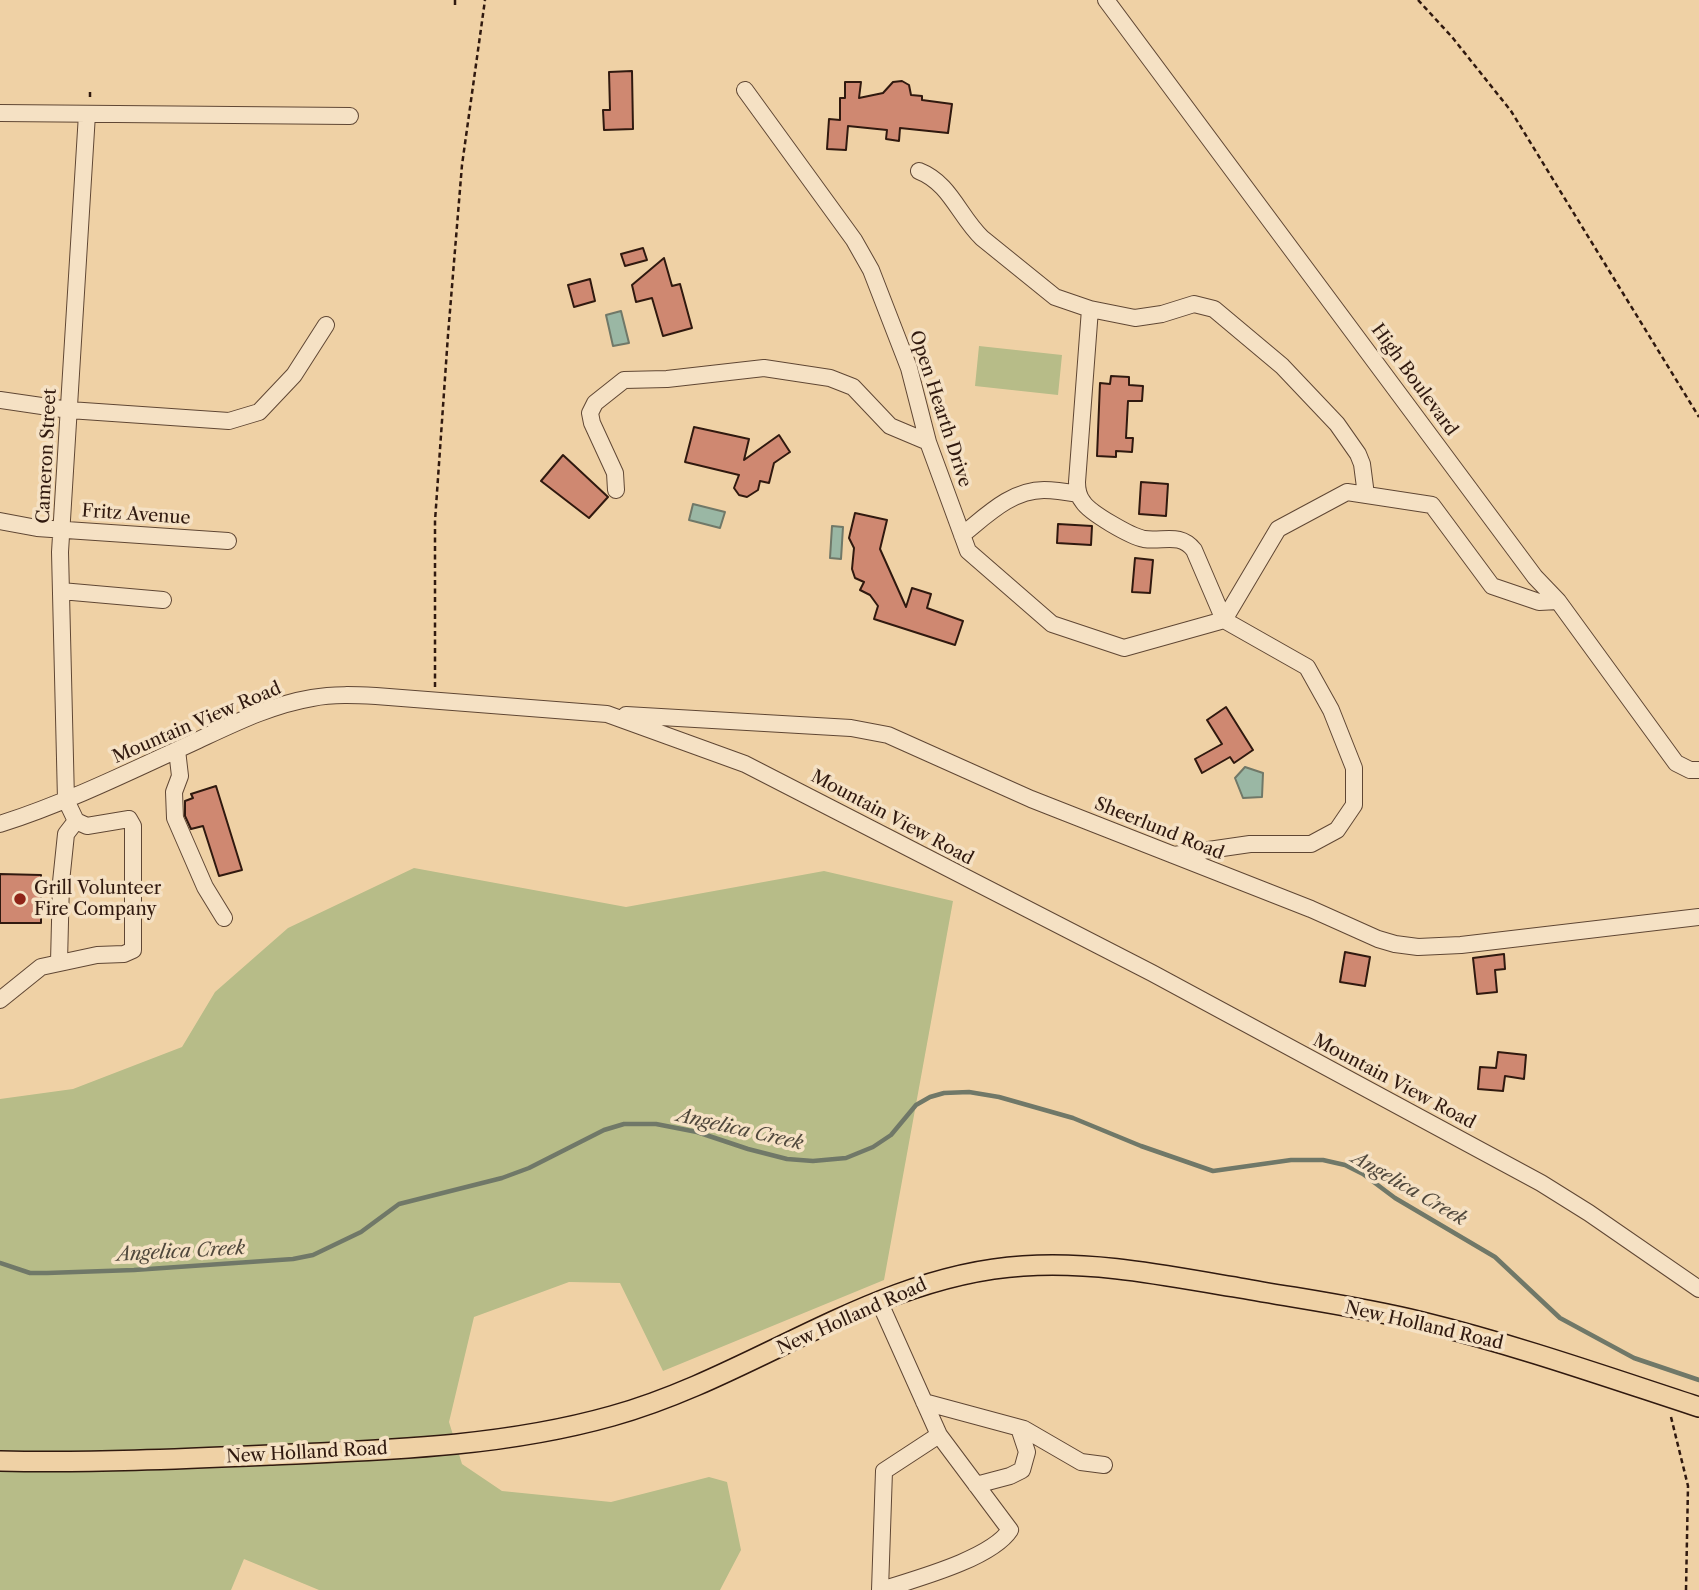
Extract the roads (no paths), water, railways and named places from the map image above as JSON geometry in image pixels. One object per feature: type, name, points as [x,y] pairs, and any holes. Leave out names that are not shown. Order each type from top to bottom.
[{"type":"main road","name":"New Holland Road","points":[[0,1461],[75,1463],[355,1452],[538,1433],[613,1416],[663,1400],[748,1364],[879,1301],[951,1277],[1019,1266],[1091,1265],[1155,1272],[1386,1313],[1546,1357],[1699,1407]]},
{"type":"street","name":"High Boulevard","points":[[1106,0],[1535,577],[1558,601],[1676,763],[1690,770],[1699,770]]},
{"type":"street","name":"Open Hearth Drive","points":[[745,90],[854,240],[871,270],[909,368],[928,442],[968,551],[1052,624],[1124,648],[1224,620]]},
{"type":"street","points":[[0,113],[351,116]]},
{"type":"street","name":"Cameron Street","points":[[66,800],[62,529],[88,114]]},
{"type":"street","points":[[919,171],[939,182],[972,228],[1055,297],[1090,309],[1135,318],[1155,316],[1194,304],[1214,309],[1282,366],[1337,424],[1358,454],[1366,495]]},
{"type":"street","points":[[1090,309],[1077,482],[1078,494],[1084,505],[1126,532],[1143,539],[1181,539],[1188,543],[1194,550],[1224,620],[1307,667],[1331,710],[1354,768],[1354,805],[1337,830],[1311,844],[1250,844],[1174,855]]},
{"type":"street","points":[[0,400],[69,410],[229,421],[258,412],[294,374],[326,325]]},
{"type":"street","points":[[616,490],[615,473],[590,413],[596,403],[624,380],[667,379],[764,368],[831,378],[853,387],[890,426],[928,442]]},
{"type":"street","points":[[962,535],[1002,502],[1021,495],[1042,490],[1078,494]]},
{"type":"street","points":[[1224,620],[1278,529],[1347,492],[1433,505],[1492,586],[1539,602],[1558,601]]},
{"type":"street","name":"Fritz Avenue","points":[[0,521],[37,528],[228,541]]},
{"type":"street","points":[[61,591],[163,600]]},
{"type":"street","name":"Mountain View Road","points":[[0,824],[66,800],[277,706],[313,698],[344,695],[607,714],[745,764],[1152,973],[1541,1183],[1699,1289]]},
{"type":"street","name":"Sheerlund Road","points":[[607,714],[852,728],[888,735],[1031,799],[1395,944],[1418,947],[1461,945],[1699,917]]},
{"type":"street","points":[[177,750],[180,776],[174,792],[175,818],[205,887],[224,918]]},
{"type":"street","points":[[0,1000],[41,967],[97,955],[124,954],[133,950],[133,826],[129,819],[88,826],[76,821],[66,800]]},
{"type":"street","points":[[59,962],[61,882],[66,834],[76,821]]},
{"type":"street","points":[[879,1301],[939,1436],[1010,1530],[1002,1542],[953,1566],[880,1590],[884,1471],[939,1436]]},
{"type":"street","points":[[924,1402],[1019,1428],[1081,1462],[1104,1465]]},
{"type":"street","points":[[976,1485],[1010,1476],[1022,1469],[1027,1452],[1019,1428]]},
{"type":"waterway","name":"Angelica Creek","points":[[0,1263],[30,1273],[47,1273],[293,1259],[313,1255],[361,1232],[399,1204],[502,1178],[529,1168],[604,1130],[624,1124],[656,1124],[697,1132],[787,1159],[813,1161],[846,1158],[873,1147],[891,1135],[916,1105],[930,1097],[944,1093],[969,1092],[999,1097],[1073,1118],[1141,1146],[1213,1171],[1291,1160],[1323,1160],[1345,1165],[1495,1257],[1560,1318],[1634,1358],[1699,1380]]},
{"type":"place","name":"Grill Volunteer Fire Company","points":[[20,899]]}]
